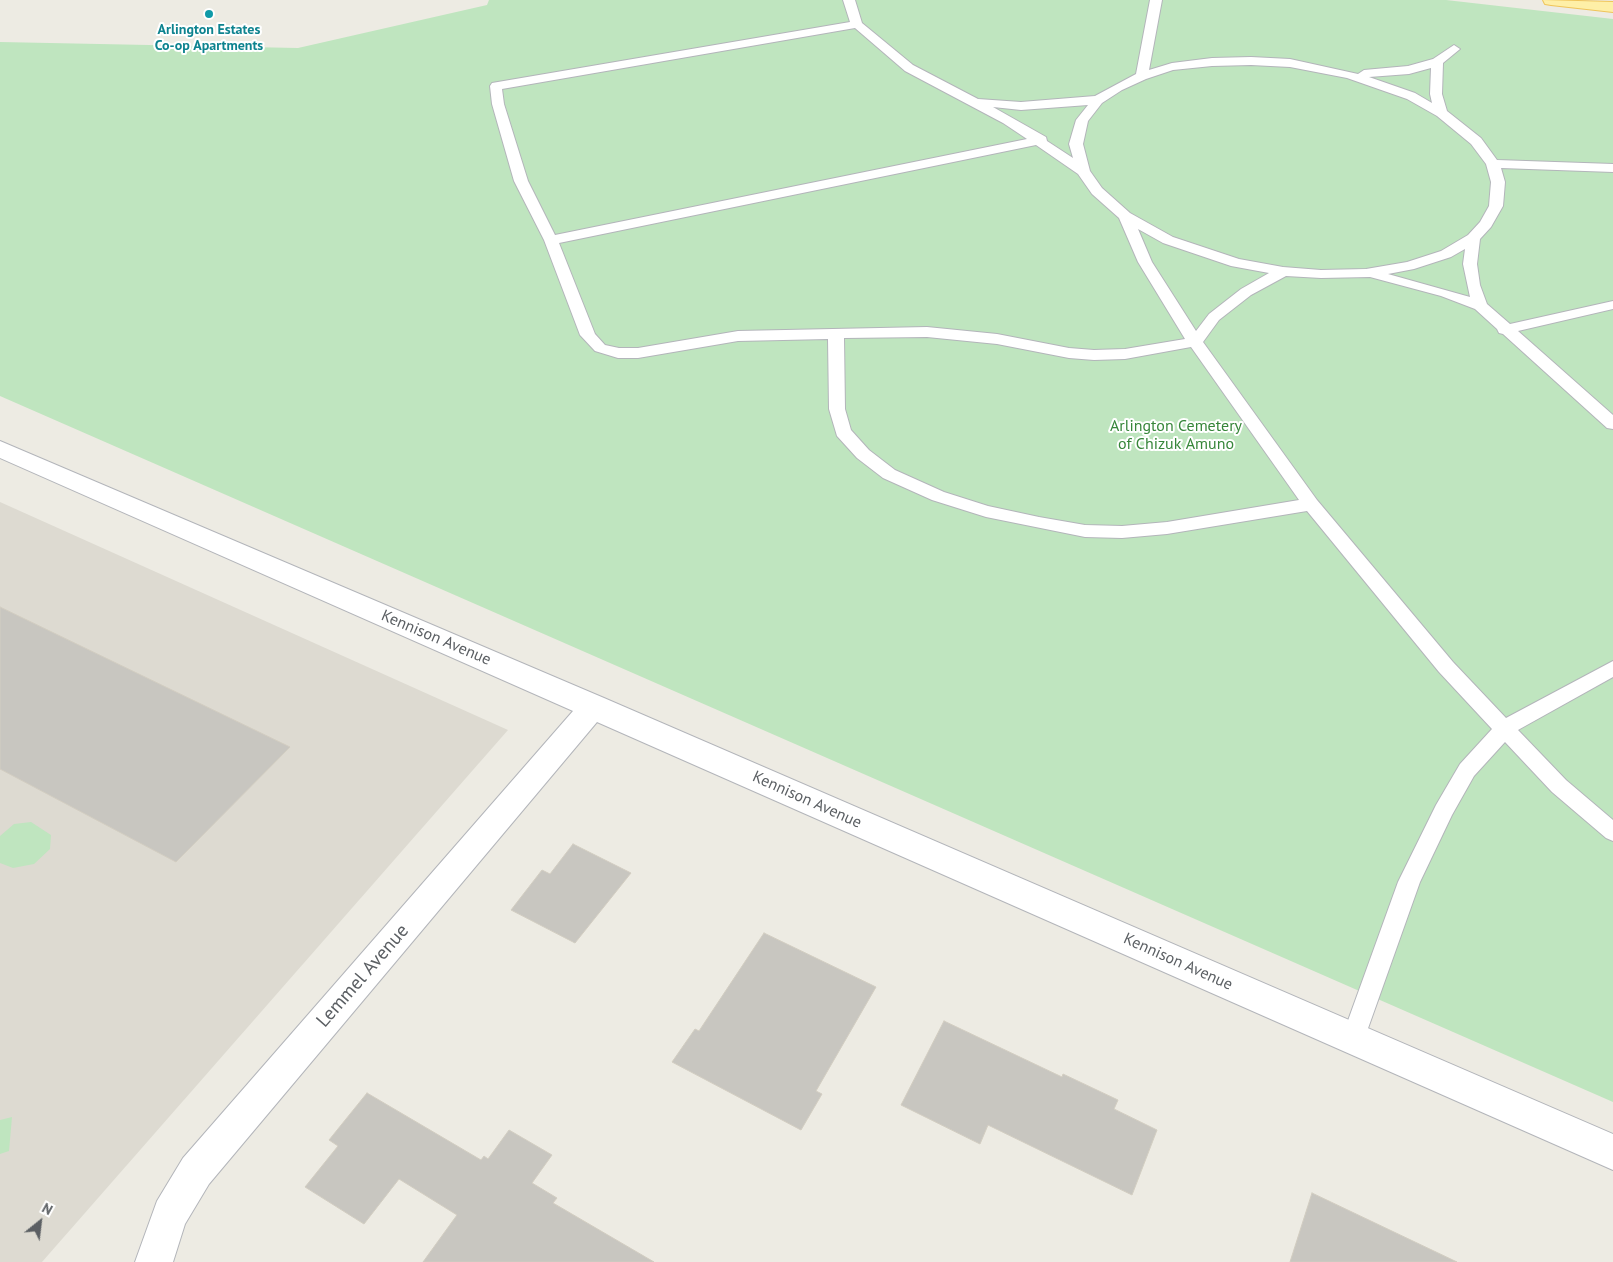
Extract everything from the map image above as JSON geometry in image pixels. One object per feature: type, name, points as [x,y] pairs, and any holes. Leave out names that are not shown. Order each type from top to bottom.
[{"type":"main road","points":[[1551,0],[1613,7]]},
{"type":"street","name":"Kennison Avenue","points":[[0,449],[594,706],[1353,1040],[1613,1152]]},
{"type":"street","name":"Lemmel Avenue","points":[[154,1260],[170,1214],[196,1171],[594,706]]},
{"type":"lane","points":[[849,0],[857,24],[909,68],[974,101],[1041,140],[1083,171],[1097,191],[1125,216],[1168,240],[1197,251],[1236,262],[1283,271],[1321,274],[1366,272],[1409,266],[1446,254],[1472,238],[1486,224],[1496,206],[1498,182],[1493,164],[1476,141],[1441,112],[1410,96],[1350,75],[1290,64],[1251,61],[1212,62],[1172,67],[1142,76],[1118,87],[1098,100],[1082,120],[1076,144],[1083,171]]},
{"type":"lane","points":[[1142,76],[1156,0]]},
{"type":"lane","points":[[857,24],[496,86],[498,104],[521,181],[551,240],[588,336],[600,348],[618,354],[638,353],[738,336],[927,332],[997,339],[1069,353],[1094,355],[1126,354],[1195,342],[1214,317],[1246,292],[1283,271]]},
{"type":"lane","points":[[1350,75],[1384,74],[1437,62],[1454,49]]},
{"type":"lane","points":[[1437,62],[1436,94],[1441,112]]},
{"type":"lane","points":[[974,101],[1022,106],[1098,100]]},
{"type":"lane","points":[[551,240],[1041,140]]},
{"type":"lane","points":[[1493,164],[1613,168]]},
{"type":"lane","points":[[1125,216],[1146,262],[1195,342],[1311,504],[1446,667],[1559,786],[1613,832]]},
{"type":"lane","points":[[1472,238],[1470,264],[1473,285],[1480,306]]},
{"type":"lane","points":[[1366,272],[1437,290],[1480,306],[1504,330],[1613,424]]},
{"type":"lane","points":[[1504,330],[1613,305]]},
{"type":"lane","points":[[836,334],[837,409],[843,432],[863,454],[889,474],[938,496],[986,511],[1039,523],[1085,531],[1122,532],[1167,528],[1311,504]]},
{"type":"lane","points":[[1353,1040],[1409,882],[1443,811],[1467,770],[1505,728],[1613,668]]},
{"type":"shaded area","points":[[0,502],[508,730],[42,1262],[0,1262]]},
{"type":"green space","name":"Arlington Cemetery of Chizuk Amuno","points":[[489,0],[1446,0],[1613,19],[1613,1102],[0,396],[0,42],[298,48],[487,5]]},
{"type":"green space","points":[[31,822],[51,835],[50,849],[34,864],[13,868],[0,863],[0,836],[14,824]]},
{"type":"green space","points":[[12,1117],[9,1151],[0,1154],[0,1120]]},
{"type":"building","points":[[0,607],[290,747],[176,862],[0,769]]},
{"type":"building","points":[[573,844],[631,873],[575,943],[511,910],[542,870],[550,874]]},
{"type":"building","points":[[764,933],[876,987],[816,1091],[822,1094],[801,1130],[672,1062],[695,1029],[699,1031]]},
{"type":"building","points":[[944,1021],[1062,1077],[1063,1074],[1118,1100],[1114,1109],[1157,1130],[1132,1195],[988,1125],[980,1144],[901,1105]]},
{"type":"building","points":[[367,1093],[481,1160],[484,1156],[488,1159],[509,1130],[552,1155],[532,1183],[557,1198],[553,1203],[654,1262],[423,1262],[457,1215],[399,1179],[364,1224],[305,1187],[338,1146],[329,1140]]},
{"type":"building","points":[[1312,1193],[1457,1262],[1290,1262]]},
{"type":"place","name":"Arlington Estates Co-op Apartments","points":[[209,14]]}]
